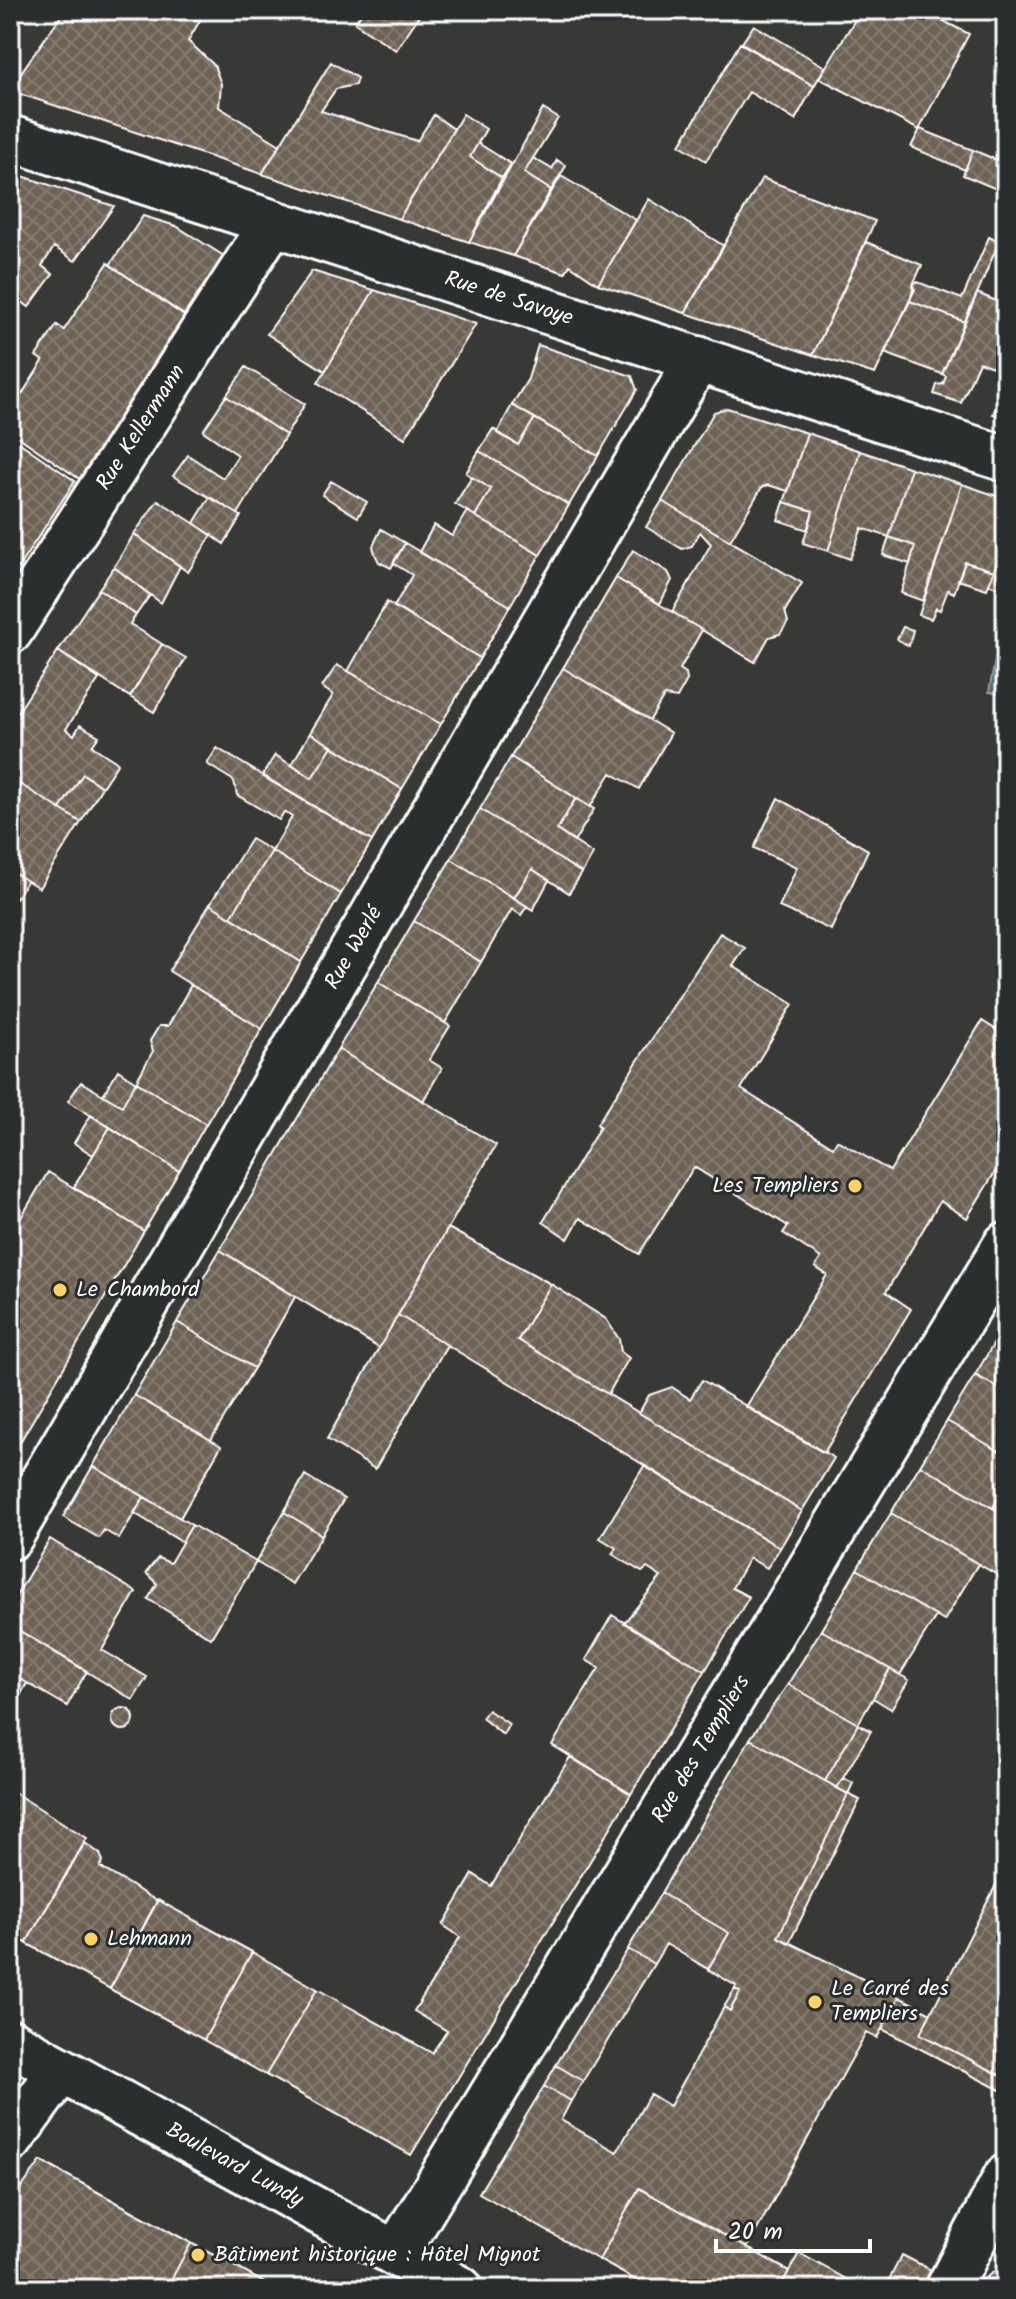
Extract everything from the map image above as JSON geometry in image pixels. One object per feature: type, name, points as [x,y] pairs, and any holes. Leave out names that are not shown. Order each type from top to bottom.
[{"type":"street","name":"Rue de Savoye","points":[[10,138],[1006,459]]},
{"type":"street","name":"Rue Kellermann","points":[[10,631],[272,224]]},
{"type":"street","name":"Rue Werlé","points":[[10,1537],[698,359]]},
{"type":"street","name":"Rue des Templiers","points":[[396,2254],[1006,1245]]},
{"type":"street","name":"Boulevard Lundy","points":[[10,2042],[460,2289]]},
{"type":"street","points":[[10,2140],[61,2070]]},
{"type":"street","points":[[948,2289],[1006,2177]]},
{"type":"water","points":[[996,655],[1006,657],[1006,695],[989,692]]},
{"type":"building","points":[[65,10],[206,10],[188,41],[214,65],[221,84],[219,107],[280,145],[262,174],[20,94],[15,81]]},
{"type":"building","points":[[363,10],[423,10],[396,50],[355,23]]},
{"type":"building","points":[[501,10],[527,10],[520,21]]},
{"type":"building","points":[[861,10],[922,10],[969,34],[919,130],[819,78]]},
{"type":"building","points":[[754,25],[825,67],[814,86],[742,43]]},
{"type":"building","points":[[740,43],[814,86],[795,120],[749,92],[706,161],[680,145]]},
{"type":"building","points":[[331,62],[357,78],[355,85],[336,89],[321,111],[417,141],[434,115],[454,129],[399,219],[262,174]]},
{"type":"building","points":[[543,109],[558,118],[524,173],[551,190],[513,256],[469,242]]},
{"type":"building","points":[[463,114],[486,129],[470,157],[502,178],[469,242],[399,219]]},
{"type":"building","points":[[920,129],[973,150],[965,170],[911,147]]},
{"type":"building","points":[[478,143],[511,164],[502,178],[470,157]]},
{"type":"building","points":[[973,150],[1006,164],[1006,193],[963,175]]},
{"type":"building","points":[[533,158],[552,169],[557,160],[566,166],[551,190],[524,173]]},
{"type":"building","points":[[10,172],[114,206],[75,261],[54,247],[42,266],[53,274],[29,307],[10,293]]},
{"type":"building","points":[[561,176],[636,220],[598,284],[570,265],[565,273],[513,256]]},
{"type":"building","points":[[762,178],[875,221],[813,355],[685,313]]},
{"type":"building","points":[[649,199],[724,246],[685,313],[598,284]]},
{"type":"building","points":[[143,216],[176,226],[224,256],[184,315],[110,265]]},
{"type":"building","points":[[989,237],[999,242],[965,322],[910,301],[915,281],[962,299]]},
{"type":"building","points":[[866,242],[922,265],[912,287],[915,289],[875,374],[813,355]]},
{"type":"building","points":[[108,263],[187,318],[81,480],[10,431],[10,413],[43,361],[36,356],[57,325],[64,330]]},
{"type":"building","points":[[312,271],[374,290],[325,371],[267,334]]},
{"type":"building","points":[[374,290],[476,324],[405,438],[318,383]]},
{"type":"building","points":[[977,293],[1006,305],[1006,372],[979,362],[961,403],[934,394],[937,385],[943,384],[946,376],[942,374]]},
{"type":"building","points":[[910,301],[965,322],[942,374],[884,353]]},
{"type":"building","points":[[538,345],[632,376],[637,390],[598,456],[512,405],[528,379]]},
{"type":"building","points":[[246,367],[305,404],[286,435],[226,396]]},
{"type":"building","points":[[1006,384],[1006,417],[993,414]]},
{"type":"building","points":[[226,396],[286,435],[238,514],[173,476],[188,455],[223,478],[238,455],[203,431]]},
{"type":"building","points":[[512,405],[535,418],[518,445],[497,433]]},
{"type":"building","points":[[727,408],[807,433],[788,491],[768,485],[762,487],[730,541],[662,501],[714,412]]},
{"type":"building","points":[[535,418],[598,456],[569,505],[479,451],[493,429],[518,445]]},
{"type":"building","points":[[807,433],[860,451],[828,551],[803,543],[813,511],[784,502]]},
{"type":"building","points":[[10,436],[75,481],[10,580]]},
{"type":"building","points":[[479,451],[569,505],[540,555],[475,516],[491,489],[466,473]]},
{"type":"building","points":[[860,451],[911,468],[889,537],[862,528],[850,559],[828,551]]},
{"type":"building","points":[[911,468],[962,484],[923,601],[901,593],[915,546],[889,537]]},
{"type":"building","points":[[472,477],[491,489],[475,516],[455,504]]},
{"type":"building","points":[[331,481],[367,502],[358,517],[322,495]]},
{"type":"building","points":[[962,484],[1006,499],[1006,537],[994,571],[965,562],[954,593],[948,590],[940,610],[936,608],[931,619],[919,615]]},
{"type":"building","points":[[210,497],[241,516],[224,544],[194,523]]},
{"type":"building","points":[[158,500],[212,535],[188,572],[134,534]]},
{"type":"building","points":[[662,501],[802,583],[785,611],[788,622],[780,634],[769,637],[755,662],[672,612],[711,544],[700,532],[692,546],[682,549],[646,527]]},
{"type":"building","points":[[784,502],[813,511],[808,530],[778,520]]},
{"type":"building","points":[[467,511],[540,555],[510,606],[419,552],[434,525],[452,536]]},
{"type":"building","points":[[381,529],[405,543],[391,568],[379,562],[375,554],[373,546]]},
{"type":"building","points":[[134,534],[180,566],[161,603],[114,567]]},
{"type":"building","points":[[889,537],[915,546],[910,564],[883,555]]},
{"type":"building","points":[[1006,537],[1006,591],[989,584]]},
{"type":"building","points":[[405,543],[510,606],[480,658],[394,607],[412,575],[393,563]]},
{"type":"building","points":[[633,550],[668,572],[672,580],[660,604],[616,578]]},
{"type":"building","points":[[965,562],[994,571],[987,589],[958,580]]},
{"type":"building","points":[[114,567],[150,595],[136,615],[99,589]]},
{"type":"building","points":[[616,578],[702,630],[680,669],[686,673],[687,680],[677,698],[664,696],[650,720],[563,668]]},
{"type":"building","points":[[99,589],[136,615],[130,624],[162,644],[130,697],[58,651]]},
{"type":"building","points":[[387,602],[480,658],[441,724],[348,671]]},
{"type":"building","points":[[903,627],[913,630],[909,646],[897,639]]},
{"type":"building","points":[[162,644],[186,658],[154,712],[130,697]]},
{"type":"building","points":[[58,651],[99,679],[66,729],[74,735],[80,725],[99,736],[92,746],[118,763],[102,787],[83,774],[60,809],[10,778],[10,724]]},
{"type":"building","points":[[337,665],[441,724],[402,789],[310,733],[333,695],[322,687]]},
{"type":"building","points":[[563,668],[671,733],[639,789],[611,773],[590,807],[511,757]]},
{"type":"building","points":[[310,733],[332,746],[312,778],[292,764]]},
{"type":"building","points":[[332,746],[402,789],[372,841],[262,776],[275,755],[312,778]]},
{"type":"building","points":[[217,748],[372,841],[341,894],[272,851],[292,817],[284,812],[279,820],[237,795],[234,781],[207,764]]},
{"type":"building","points":[[511,757],[576,798],[557,830],[593,854],[582,873],[480,809]]},
{"type":"building","points":[[83,774],[102,787],[81,822],[60,809]]},
{"type":"building","points":[[10,778],[81,822],[39,888],[10,870]]},
{"type":"building","points":[[576,798],[594,809],[574,842],[557,830]]},
{"type":"building","points":[[778,798],[868,850],[831,930],[779,907],[797,867],[754,848]]},
{"type":"building","points":[[480,809],[582,873],[569,893],[532,869],[514,898],[451,859]]},
{"type":"building","points":[[251,839],[272,851],[231,917],[210,904]]},
{"type":"building","points":[[272,851],[341,894],[301,962],[231,917]]},
{"type":"building","points":[[451,859],[527,906],[521,915],[512,909],[481,962],[414,921]]},
{"type":"building","points":[[532,869],[549,880],[533,910],[514,898]]},
{"type":"building","points":[[10,870],[27,881],[10,908]]},
{"type":"building","points":[[210,904],[301,962],[262,1029],[169,971]]},
{"type":"building","points":[[414,921],[481,962],[445,1023],[378,982]]},
{"type":"building","name":"Les Templiers","points":[[720,933],[745,948],[733,966],[793,1004],[741,1089],[833,1147],[837,1140],[890,1171],[982,1021],[1006,1036],[1006,1154],[967,1218],[940,1201],[886,1292],[911,1309],[824,1453],[746,1407],[827,1275],[815,1267],[821,1258],[783,1233],[788,1226],[694,1167],[639,1254],[580,1218],[568,1239],[543,1222],[600,1127],[597,1124]]},
{"type":"building","points":[[378,982],[450,1026],[429,1060],[442,1068],[423,1101],[338,1049]]},
{"type":"building","points":[[191,985],[262,1029],[206,1124],[136,1082],[153,1051],[150,1041],[159,1026],[168,1026]]},
{"type":"building","points":[[1006,1012],[1006,1036],[996,1030]]},
{"type":"building","points":[[338,1049],[496,1145],[379,1348],[220,1250]]},
{"type":"building","points":[[118,1070],[136,1082],[122,1106],[103,1095]]},
{"type":"building","points":[[81,1082],[122,1106],[136,1082],[206,1124],[179,1171],[68,1101]]},
{"type":"building","points":[[91,1115],[110,1127],[93,1155],[74,1143]]},
{"type":"building","points":[[110,1127],[179,1171],[144,1231],[74,1187]]},
{"type":"building","name":"Le Chambord","points":[[48,1172],[144,1231],[10,1459],[10,1236]]},
{"type":"building","points":[[448,1228],[551,1284],[518,1340],[802,1511],[780,1548],[398,1315]]},
{"type":"building","points":[[220,1250],[295,1297],[254,1368],[177,1322]]},
{"type":"building","points":[[551,1284],[606,1319],[619,1339],[621,1352],[629,1358],[608,1394],[518,1340]]},
{"type":"building","points":[[398,1315],[447,1345],[375,1469],[327,1439]]},
{"type":"building","points":[[177,1322],[254,1368],[211,1440],[134,1395]]},
{"type":"building","points":[[1006,1323],[1006,1392],[975,1375]]},
{"type":"building","points":[[975,1375],[1006,1392],[1006,1455],[947,1421]]},
{"type":"building","points":[[702,1380],[834,1458],[802,1511],[639,1413],[649,1395],[672,1387],[690,1399]]},
{"type":"building","points":[[134,1395],[221,1446],[180,1518],[93,1466]]},
{"type":"building","points":[[947,1421],[1006,1455],[1006,1483],[993,1508],[920,1465]]},
{"type":"building","points":[[920,1465],[1006,1516],[1006,1580],[891,1513]]},
{"type":"building","points":[[93,1466],[144,1497],[119,1539],[104,1530],[99,1538],[63,1517]]},
{"type":"building","points":[[644,1466],[780,1548],[767,1568],[749,1558],[732,1588],[749,1597],[705,1671],[624,1623],[661,1577],[647,1568],[642,1572],[612,1554],[616,1548],[600,1538]]},
{"type":"building","points":[[305,1475],[344,1499],[322,1535],[284,1512]]},
{"type":"building","points":[[1006,1483],[1006,1516],[993,1508]]},
{"type":"building","points":[[144,1497],[192,1525],[182,1542],[134,1513]]},
{"type":"building","points":[[284,1512],[322,1535],[292,1584],[256,1562]]},
{"type":"building","points":[[891,1513],[978,1564],[944,1621],[857,1569]]},
{"type":"building","points":[[192,1525],[256,1562],[211,1638],[148,1599],[157,1584],[146,1573],[158,1558],[170,1563]]},
{"type":"building","points":[[50,1539],[136,1592],[102,1650],[147,1677],[133,1700],[10,1625],[10,1606]]},
{"type":"building","points":[[857,1569],[936,1616],[900,1675],[821,1630]]},
{"type":"building","points":[[612,1615],[705,1671],[631,1794],[552,1745],[599,1668],[586,1660]]},
{"type":"building","points":[[10,1625],[87,1671],[67,1706],[10,1673]]},
{"type":"building","points":[[821,1630],[890,1669],[858,1724],[788,1684]]},
{"type":"building","points":[[890,1669],[909,1680],[891,1709],[873,1698]]},
{"type":"building","points":[[10,1673],[27,1683],[10,1714]]},
{"type":"building","points":[[788,1684],[858,1724],[825,1781],[750,1739]]},
{"type":"building","points":[[123,1708],[131,1711],[134,1719],[131,1727],[123,1730],[115,1727],[112,1719],[115,1711]]},
{"type":"building","points":[[488,1710],[509,1724],[503,1735],[482,1718]]},
{"type":"building","points":[[858,1724],[871,1731],[837,1788],[825,1781]]},
{"type":"building","name":"Le Carré des Templiers","points":[[750,1739],[848,1794],[778,1937],[899,1997],[877,2038],[866,2033],[747,2248],[639,2188],[599,2260],[479,2193],[544,2086],[571,2101],[561,2120],[617,2152],[650,2094],[670,2106],[724,2007],[730,2011],[740,1992],[735,1989],[736,1986],[708,1969],[729,1933],[661,1893]]},
{"type":"building","points":[[570,1757],[631,1794],[411,2155],[266,2075],[317,1989],[432,2053],[447,2031],[414,2011],[460,1937],[443,1925],[473,1874],[491,1886]]},
{"type":"building","points":[[843,1778],[853,1783],[848,1794],[837,1788]]},
{"type":"building","points":[[10,1790],[87,1838],[26,1943],[10,1934]]},
{"type":"building","points":[[848,1794],[860,1800],[789,1943],[778,1937]]},
{"type":"building","points":[[85,1843],[100,1854],[103,1861],[100,1867],[157,1901],[110,1989],[26,1943]]},
{"type":"building","points":[[1000,1877],[1006,1879],[1006,2078],[920,2034]]},
{"type":"building","points":[[661,1893],[729,1933],[708,1969],[666,1944],[654,1964],[628,1949]]},
{"type":"building","points":[[158,1900],[252,1952],[204,2040],[110,1989]]},
{"type":"building","points":[[628,1949],[654,1964],[583,2081],[556,2065]]},
{"type":"building","points":[[252,1952],[317,1989],[266,2075],[204,2040]]},
{"type":"building","points":[[735,1989],[740,1992],[730,2011],[724,2007]]},
{"type":"building","points":[[899,1997],[931,2013],[920,2034],[1006,2078],[1006,2093],[882,2029]]},
{"type":"building","points":[[556,2065],[583,2081],[571,2101],[544,2086]]},
{"type":"building","points":[[41,2161],[191,2243],[166,2289],[10,2289],[10,2203]]},
{"type":"building","points":[[639,2188],[789,2271],[779,2289],[652,2289],[599,2260]]},
{"type":"building","name":"Bâtiment historique : Hôtel Mignot","points":[[191,2243],[234,2266],[275,2289],[166,2289]]},
{"type":"building","points":[[799,2253],[864,2289],[779,2289]]},
{"type":"building","points":[[902,2255],[937,2273],[929,2289],[884,2289]]},
{"type":"building","points":[[996,2270],[1006,2275],[1006,2289],[971,2289]]},
{"type":"place","name":"Les Templiers","points":[[855,1186]]},
{"type":"place","name":"Le Chambord","points":[[60,1290]]},
{"type":"place","name":"Lehmann","points":[[91,1939]]},
{"type":"place","name":"Le Carré des Templiers","points":[[815,2002]]},
{"type":"place","name":"Bâtiment historique : Hôtel Mignot","points":[[198,2255]]}]
